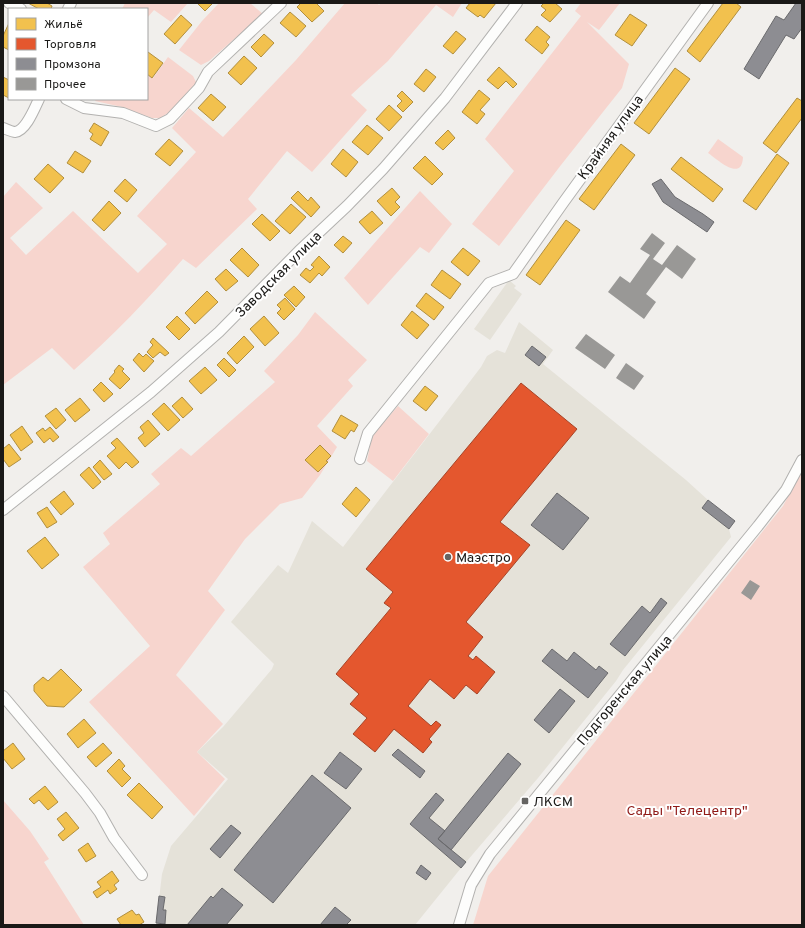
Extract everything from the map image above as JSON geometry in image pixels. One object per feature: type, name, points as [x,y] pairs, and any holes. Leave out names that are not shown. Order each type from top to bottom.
[{"type":"street","points":[[9,3],[19,8]]},
{"type":"street","points":[[68,100],[84,108],[123,113],[156,126],[170,119],[199,88],[208,72],[281,3]]},
{"type":"street","name":"Заводская улица","points":[[3,510],[151,392],[219,332],[299,251],[347,206],[383,169],[445,98],[517,3]]},
{"type":"street","name":"Крайняя улица","points":[[360,459],[368,433],[489,283],[513,274],[708,3]]},
{"type":"street","points":[[3,128],[16,132],[22,129],[26,125],[38,100]]},
{"type":"street","name":"Подгоренская улица","points":[[459,925],[471,885],[490,854],[758,526],[786,490],[802,460]]},
{"type":"street","points":[[3,696],[85,793],[100,813],[114,838],[142,875]]},
{"type":"shaded area","points":[[509,280],[516,286],[514,288],[522,294],[490,340],[474,329]]},
{"type":"shaded area","points":[[519,322],[553,350],[543,364],[686,480],[708,500],[729,529],[731,537],[538,778],[461,868],[415,925],[156,925],[162,874],[171,846],[228,779],[197,752],[223,727],[272,669],[274,664],[231,622],[278,565],[288,573],[312,521],[343,547],[481,367],[487,356],[497,350],[505,353]]},
{"type":"green space","points":[[125,3],[188,3],[171,22],[154,10],[148,17],[148,8],[122,8]]},
{"type":"green space","points":[[219,3],[250,3],[263,14],[209,61],[201,65],[179,50],[202,21]]},
{"type":"green space","points":[[345,3],[377,3],[379,5],[381,3],[462,3],[453,17],[436,5],[388,61],[351,95],[367,110],[312,172],[287,151],[248,199],[257,209],[196,268],[183,259],[103,344],[74,370],[52,348],[3,385],[3,197],[16,182],[43,208],[10,238],[26,255],[73,211],[138,273],[167,244],[137,216],[196,152],[172,128],[189,108],[223,137],[296,60]]},
{"type":"green space","points":[[581,3],[620,3],[599,30],[587,22],[629,64],[622,88],[499,246],[472,224],[514,171],[485,139],[581,16],[575,11]]},
{"type":"green space","points":[[168,57],[193,76],[196,82],[193,89],[168,113],[160,118],[152,118],[122,107],[95,101],[148,100],[148,75],[153,78]]},
{"type":"green space","points":[[718,139],[743,157],[742,165],[734,169],[728,167],[708,153]]},
{"type":"green space","points":[[420,191],[452,224],[429,253],[420,247],[368,305],[344,278]]},
{"type":"green space","points":[[315,312],[367,360],[348,380],[353,386],[317,426],[337,447],[320,475],[302,498],[280,504],[245,539],[208,591],[225,610],[176,675],[223,724],[197,752],[225,779],[194,816],[89,702],[150,646],[83,567],[110,544],[103,533],[160,484],[151,474],[181,448],[191,456],[275,382],[264,371],[298,335]]},
{"type":"green space","points":[[398,406],[429,434],[393,481],[367,461],[372,436]]},
{"type":"green space","name":"Сады \"Телецентр\"","points":[[802,470],[802,925],[473,925],[488,876],[783,506]]},
{"type":"green space","points":[[3,800],[30,831],[49,859],[44,862],[84,925],[3,925]]},
{"type":"building: Жильё","points":[[28,3],[47,3],[52,6],[51,8],[37,8]]},
{"type":"building: Жильё","points":[[197,3],[213,3],[205,11]]},
{"type":"building: Жильё","points":[[301,3],[316,3],[324,11],[312,22],[297,7]]},
{"type":"building: Жильё","points":[[470,3],[496,3],[484,18],[480,15],[478,17],[466,8]]},
{"type":"building: Жильё","points":[[544,3],[555,3],[562,9],[550,22],[541,15],[546,10],[541,6]]},
{"type":"building: Жильё","points":[[723,3],[736,3],[741,7],[700,62],[687,51]]},
{"type":"building: Жильё","points":[[290,12],[306,26],[296,37],[280,23]]},
{"type":"building: Жильё","points":[[630,14],[647,25],[632,46],[615,35]]},
{"type":"building: Жильё","points":[[181,15],[192,25],[175,44],[164,34]]},
{"type":"building: Жильё","points":[[8,25],[8,50],[3,47],[3,36]]},
{"type":"building: Жильё","points":[[537,26],[550,37],[546,42],[549,45],[542,54],[525,40]]},
{"type":"building: Жильё","points":[[456,31],[466,39],[453,54],[443,46]]},
{"type":"building: Жильё","points":[[264,34],[274,43],[261,57],[251,47]]},
{"type":"building: Жильё","points":[[148,52],[163,63],[152,78],[148,75]]},
{"type":"building: Жильё","points":[[244,56],[257,68],[241,85],[228,73]]},
{"type":"building: Жильё","points":[[499,67],[517,84],[513,88],[506,81],[498,89],[487,80]]},
{"type":"building: Жильё","points":[[675,68],[690,79],[649,134],[634,123]]},
{"type":"building: Жильё","points":[[426,69],[436,77],[424,92],[414,84]]},
{"type":"building: Жильё","points":[[3,77],[8,80],[8,98],[3,95]]},
{"type":"building: Жильё","points":[[479,90],[490,99],[480,110],[485,114],[477,124],[462,112]]},
{"type":"building: Жильё","points":[[402,91],[413,102],[403,112],[397,106],[402,101],[397,96]]},
{"type":"building: Жильё","points":[[211,94],[226,107],[213,121],[198,108]]},
{"type":"building: Жильё","points":[[797,98],[802,101],[802,118],[776,153],[763,143]]},
{"type":"building: Жильё","points":[[389,105],[402,117],[389,131],[376,119]]},
{"type":"building: Жильё","points":[[94,123],[109,132],[101,146],[90,139],[93,134],[89,131]]},
{"type":"building: Жильё","points":[[367,125],[383,138],[368,155],[352,142]]},
{"type":"building: Жильё","points":[[448,130],[455,138],[443,150],[435,143]]},
{"type":"building: Жильё","points":[[169,139],[183,151],[170,166],[155,154]]},
{"type":"building: Жильё","points":[[621,144],[635,155],[594,210],[579,199]]},
{"type":"building: Жильё","points":[[343,149],[358,162],[346,177],[331,164]]},
{"type":"building: Жильё","points":[[75,151],[91,161],[83,173],[67,163]]},
{"type":"building: Жильё","points":[[777,154],[789,163],[756,210],[743,201]]},
{"type":"building: Жильё","points":[[425,156],[443,174],[432,185],[413,168]]},
{"type":"building: Жильё","points":[[681,157],[723,189],[713,202],[671,169]]},
{"type":"building: Жильё","points":[[48,164],[64,178],[50,193],[34,179]]},
{"type":"building: Жильё","points":[[125,179],[137,190],[127,202],[114,191]]},
{"type":"building: Жильё","points":[[392,188],[400,197],[395,202],[400,207],[391,216],[377,201]]},
{"type":"building: Жильё","points":[[298,191],[308,201],[311,197],[320,207],[311,217],[291,198]]},
{"type":"building: Жильё","points":[[109,201],[121,213],[104,231],[92,220]]},
{"type":"building: Жильё","points":[[291,204],[306,217],[290,234],[275,221]]},
{"type":"building: Жильё","points":[[372,211],[383,223],[370,234],[359,222]]},
{"type":"building: Жильё","points":[[262,214],[280,231],[270,241],[252,224]]},
{"type":"building: Жильё","points":[[566,220],[580,230],[540,285],[526,275]]},
{"type":"building: Жильё","points":[[343,236],[352,243],[343,253],[334,245]]},
{"type":"building: Жильё","points":[[242,248],[259,265],[248,277],[230,260]]},
{"type":"building: Жильё","points":[[463,248],[480,261],[468,276],[451,262]]},
{"type":"building: Жильё","points":[[319,256],[330,267],[322,276],[319,273],[310,283],[300,275],[306,268],[310,271],[314,267],[311,265]]},
{"type":"building: Жильё","points":[[226,269],[238,281],[226,291],[215,279]]},
{"type":"building: Жильё","points":[[442,270],[461,284],[450,299],[431,285]]},
{"type":"building: Жильё","points":[[294,286],[305,297],[296,307],[284,295]]},
{"type":"building: Жильё","points":[[207,291],[218,302],[195,324],[185,313]]},
{"type":"building: Жильё","points":[[426,293],[444,307],[434,320],[416,306]]},
{"type":"building: Жильё","points":[[285,298],[295,309],[284,320],[277,313],[281,309],[277,305]]},
{"type":"building: Жильё","points":[[412,311],[429,325],[417,339],[401,325]]},
{"type":"building: Жильё","points":[[177,316],[190,329],[179,340],[166,327]]},
{"type":"building: Жильё","points":[[264,316],[279,333],[265,346],[250,329]]},
{"type":"building: Жильё","points":[[244,336],[254,347],[237,364],[227,353]]},
{"type":"building: Жильё","points":[[153,338],[169,353],[165,356],[160,352],[153,358],[147,352],[153,345],[150,342]]},
{"type":"building: Жильё","points":[[139,353],[143,357],[146,354],[154,361],[144,372],[133,360]]},
{"type":"building: Жильё","points":[[224,358],[236,370],[229,377],[217,365]]},
{"type":"building: Жильё","points":[[119,365],[124,369],[122,371],[130,379],[120,389],[109,379]]},
{"type":"building: Жильё","points":[[205,367],[217,380],[201,394],[189,381]]},
{"type":"building: Жильё","points":[[101,382],[113,394],[104,402],[93,390]]},
{"type":"building: Жильё","points":[[425,386],[438,396],[426,411],[413,401]]},
{"type":"building: Жильё","points":[[182,397],[193,409],[183,418],[172,406]]},
{"type":"building: Жильё","points":[[80,398],[90,410],[75,422],[65,410]]},
{"type":"building: Жильё","points":[[164,403],[180,420],[168,431],[152,414]]},
{"type":"building: Жильё","points":[[56,408],[66,420],[56,429],[45,416]]},
{"type":"building: Жильё","points":[[341,415],[358,425],[354,432],[351,430],[345,439],[332,431]]},
{"type":"building: Жильё","points":[[148,420],[160,434],[145,447],[138,438],[144,433],[140,427]]},
{"type":"building: Жильё","points":[[22,426],[33,442],[21,451],[10,435]]},
{"type":"building: Жильё","points":[[50,427],[59,437],[53,442],[50,438],[44,443],[36,433],[43,428],[45,431]]},
{"type":"building: Жильё","points":[[117,438],[139,462],[132,468],[126,462],[119,469],[107,456],[116,448],[111,443]]},
{"type":"building: Жильё","points":[[9,444],[21,459],[9,467],[3,459],[3,449]]},
{"type":"building: Жильё","points":[[320,445],[331,456],[326,461],[328,462],[318,472],[305,460]]},
{"type":"building: Жильё","points":[[100,460],[112,474],[104,480],[93,467]]},
{"type":"building: Жильё","points":[[89,467],[101,482],[93,489],[80,475]]},
{"type":"building: Жильё","points":[[356,487],[370,500],[356,517],[342,504]]},
{"type":"building: Жильё","points":[[64,491],[74,504],[61,515],[50,502]]},
{"type":"building: Жильё","points":[[47,507],[57,522],[47,528],[37,513]]},
{"type":"building: Жильё","points":[[45,537],[59,555],[42,569],[27,551]]},
{"type":"building: Жильё","points":[[61,669],[82,690],[64,707],[47,706],[34,691],[34,685],[43,677],[48,681]]},
{"type":"building: Жильё","points":[[84,719],[96,733],[78,748],[67,734]]},
{"type":"building: Жильё","points":[[13,743],[25,759],[12,769],[3,758],[3,751]]},
{"type":"building: Жильё","points":[[103,743],[112,753],[96,767],[87,757]]},
{"type":"building: Жильё","points":[[119,759],[125,766],[122,769],[131,778],[122,787],[107,771]]},
{"type":"building: Жильё","points":[[139,783],[163,807],[152,819],[127,795]]},
{"type":"building: Жильё","points":[[45,786],[58,802],[48,810],[39,800],[34,804],[29,799]]},
{"type":"building: Жильё","points":[[66,812],[79,828],[63,841],[58,835],[65,829],[57,819]]},
{"type":"building: Жильё","points":[[88,843],[96,856],[86,862],[78,850]]},
{"type":"building: Жильё","points":[[112,871],[119,881],[114,885],[117,889],[110,894],[108,890],[97,898],[93,892],[101,887],[97,882]]},
{"type":"building: Жильё","points":[[132,910],[136,915],[139,914],[144,922],[139,925],[121,925],[117,919]]},
{"type":"building: Торговля","name":"Маэстро","points":[[521,383],[577,429],[500,522],[530,545],[466,622],[483,637],[468,656],[473,660],[476,656],[495,672],[477,694],[466,685],[454,699],[430,679],[408,706],[431,726],[436,721],[441,725],[429,739],[432,742],[423,753],[394,729],[375,752],[353,734],[367,718],[350,704],[359,694],[336,674],[391,608],[384,603],[393,592],[366,569]]},
{"type":"building: Промзона","points":[[796,3],[802,3],[802,28],[794,39],[786,35],[759,79],[744,69],[776,16],[784,20]]},
{"type":"building: Промзона","points":[[661,179],[675,197],[714,222],[707,232],[663,202],[652,184]]},
{"type":"building: Промзона","points":[[532,346],[546,357],[539,366],[525,355]]},
{"type":"building: Промзона","points":[[557,493],[589,518],[563,550],[531,525]]},
{"type":"building: Промзона","points":[[708,500],[735,521],[729,529],[702,508]]},
{"type":"building: Промзона","points":[[661,598],[667,603],[625,656],[610,644],[642,606],[650,613]]},
{"type":"building: Промзона","points":[[552,649],[567,661],[574,652],[596,670],[599,666],[608,673],[588,698],[542,661]]},
{"type":"building: Промзона","points":[[560,689],[575,701],[549,733],[534,720]]},
{"type":"building: Промзона","points":[[398,749],[425,771],[420,778],[392,755]]},
{"type":"building: Промзона","points":[[340,752],[362,769],[346,789],[324,773]]},
{"type":"building: Промзона","points":[[508,753],[521,764],[451,850],[438,839]]},
{"type":"building: Промзона","points":[[312,775],[351,808],[273,903],[234,870]]},
{"type":"building: Промзона","points":[[436,793],[444,800],[429,818],[445,831],[438,839],[466,862],[461,868],[410,824]]},
{"type":"building: Промзона","points":[[231,825],[241,833],[220,858],[210,849]]},
{"type":"building: Промзона","points":[[421,865],[431,873],[426,880],[416,873]]},
{"type":"building: Промзона","points":[[222,888],[243,905],[226,925],[187,925],[211,896],[213,898]]},
{"type":"building: Промзона","points":[[159,896],[165,897],[163,910],[166,910],[165,924],[156,923]]},
{"type":"building: Промзона","points":[[335,907],[351,920],[346,925],[320,925]]},
{"type":"building: Прочее","points":[[652,233],[665,243],[653,259],[662,265],[677,245],[696,259],[682,279],[666,267],[646,294],[656,302],[644,319],[608,292],[620,276],[630,283],[650,255],[640,249]]},
{"type":"building: Прочее","points":[[586,334],[615,355],[605,369],[575,348]]},
{"type":"building: Прочее","points":[[626,363],[644,376],[634,390],[616,378]]},
{"type":"building: Прочее","points":[[750,580],[760,586],[751,600],[741,593]]},
{"type":"place","name":"Маэстро","points":[[448,557]]},
{"type":"place","name":"ЛКСМ","points":[[525,801]]}]
